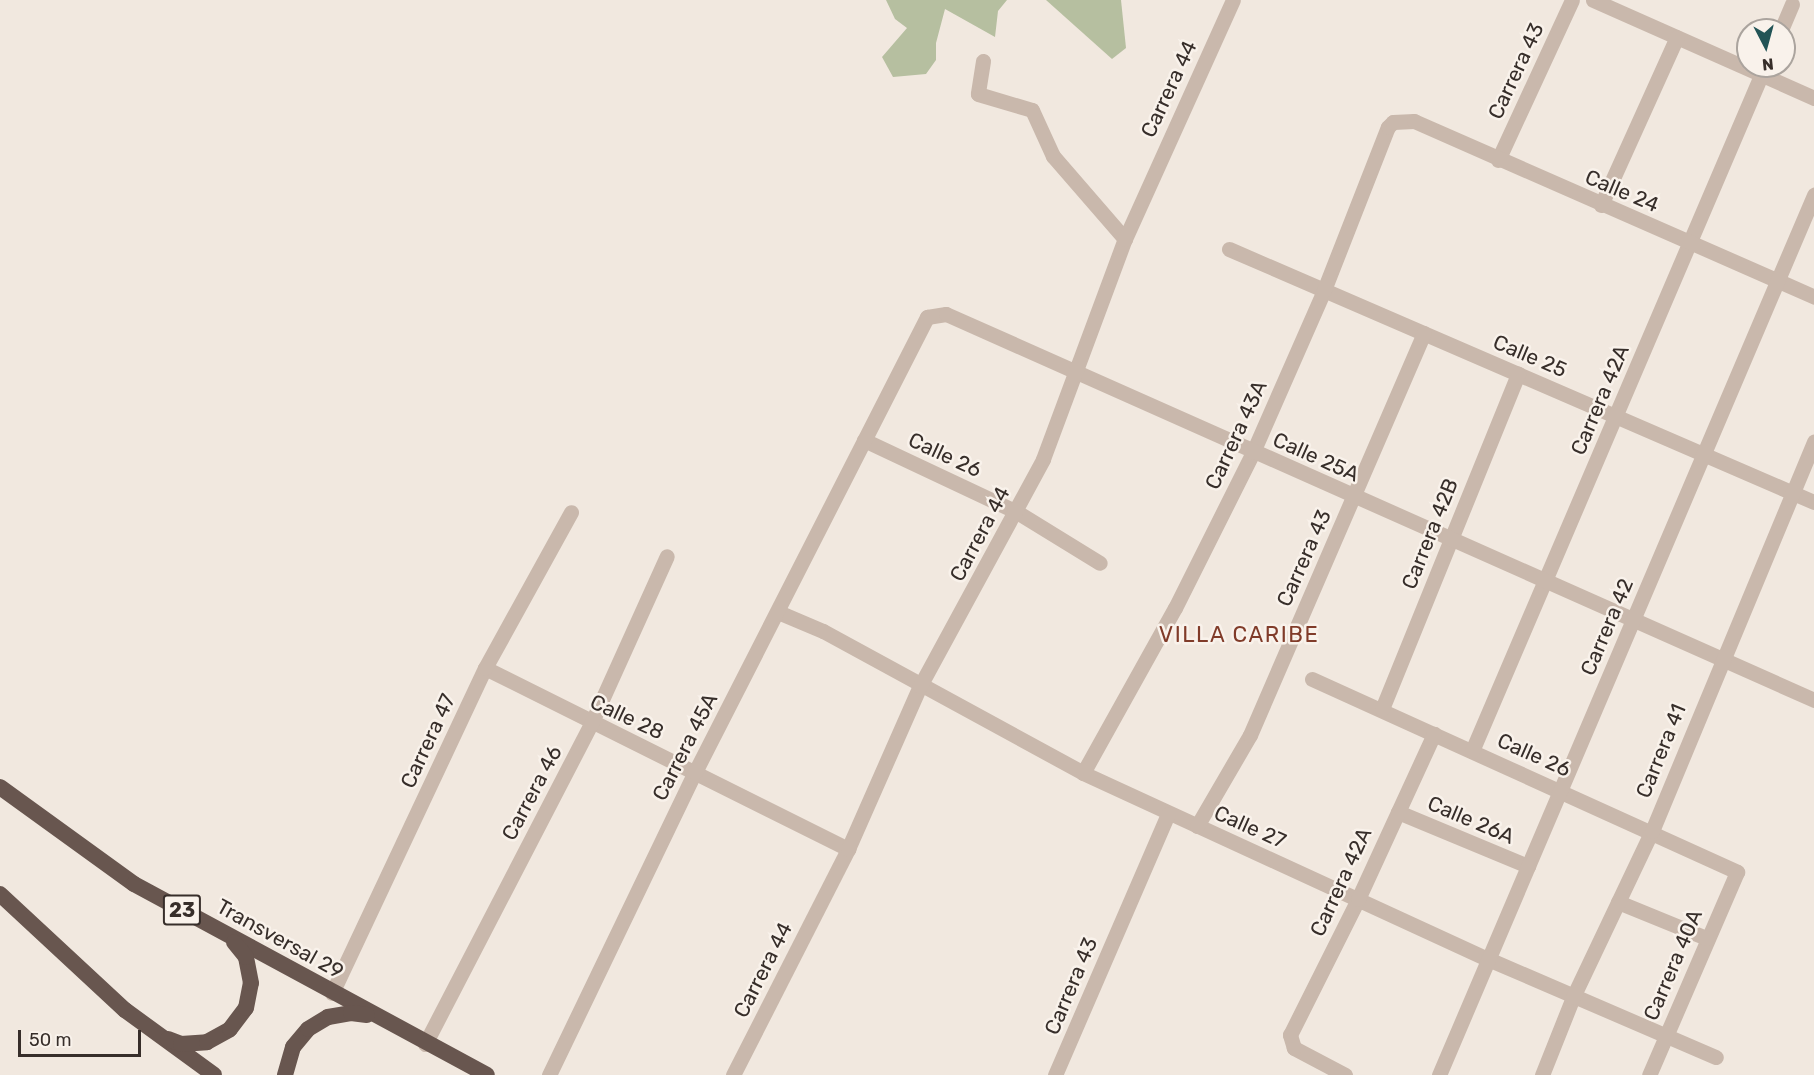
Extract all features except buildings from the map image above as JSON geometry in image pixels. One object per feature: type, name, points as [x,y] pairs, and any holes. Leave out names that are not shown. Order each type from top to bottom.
[{"type":"highway","name":"Transversal 29","points":[[0,787],[134,884],[425,1044],[487,1075]]},
{"type":"highway","points":[[0,894],[156,1034],[214,1075]]},
{"type":"highway","points":[[156,1034],[181,1044],[207,1042],[230,1029],[246,1008],[251,983],[248,966],[230,937]]},
{"type":"highway","points":[[285,1075],[293,1047],[308,1029],[328,1017],[351,1013],[374,1016]]},
{"type":"street","name":"Carrera 44","points":[[733,1075],[848,849],[920,687],[1017,512],[1043,459],[1073,372],[1125,239],[1233,0]]},
{"type":"street","name":"Carrera 43","points":[[1498,160],[1572,0]]},
{"type":"street","points":[[1593,0],[1677,37],[1736,59]]},
{"type":"street","points":[[1786,18],[1792,4]]},
{"type":"street","points":[[1601,205],[1677,37]]},
{"type":"street","points":[[983,61],[978,94],[1032,110],[1053,156],[1125,239]]},
{"type":"street","name":"Carrera 42A","points":[[1472,751],[1761,78]]},
{"type":"street","points":[[1778,78],[1814,98]]},
{"type":"street","name":"Calle 24","points":[[1414,121],[1498,160],[1814,297]]},
{"type":"street","name":"Carrera 43A","points":[[1083,773],[1175,608],[1253,452],[1324,290],[1388,128],[1393,122],[1414,121]]},
{"type":"street","name":"Carrera 42","points":[[1439,1075],[1814,195]]},
{"type":"street","name":"Calle 25","points":[[1229,249],[1814,502]]},
{"type":"street","name":"Calle 25A","points":[[864,440],[927,317],[946,314],[1814,700]]},
{"type":"street","name":"Carrera 43","points":[[1197,826],[1250,735],[1424,333]]},
{"type":"street","name":"Carrera 42B","points":[[1382,709],[1518,374]]},
{"type":"street","name":"Calle 26","points":[[864,440],[1017,512],[1100,563]]},
{"type":"street","name":"Carrera 45A","points":[[549,1075],[695,772],[864,440]]},
{"type":"street","name":"Carrera 41","points":[[1542,1075],[1573,997],[1652,831],[1721,659],[1814,441]]},
{"type":"street","name":"Carrera 47","points":[[333,993],[485,668],[571,512]]},
{"type":"street","name":"Carrera 46","points":[[425,1044],[591,724],[667,556]]},
{"type":"street","name":"Calle 27","points":[[778,612],[823,631],[920,687],[1083,773],[1168,814],[1573,997],[1716,1057]]},
{"type":"street","name":"Calle 28","points":[[485,668],[591,724],[695,772],[848,849]]},
{"type":"street","name":"Calle 26","points":[[1312,679],[1652,831],[1737,872]]},
{"type":"street","name":"Carrera 42A","points":[[1345,1075],[1294,1048],[1290,1035],[1358,899],[1434,734]]},
{"type":"street","name":"Calle 26A","points":[[1398,812],[1528,866]]},
{"type":"street","name":"Carrera 43","points":[[1055,1075],[1168,814]]},
{"type":"street","name":"Carrera 40A","points":[[1649,1075],[1706,938],[1737,872]]},
{"type":"street","points":[[1618,902],[1706,938]]},
{"type":"green space","points":[[886,0],[1007,0],[998,11],[995,37],[945,9],[936,43],[936,60],[926,74],[893,77],[882,57],[907,28],[895,19]]},
{"type":"green space","points":[[1046,0],[1121,0],[1126,48],[1112,59]]},
{"type":"district","name":"VILLA CARIBE","points":[[1239,635]]}]
